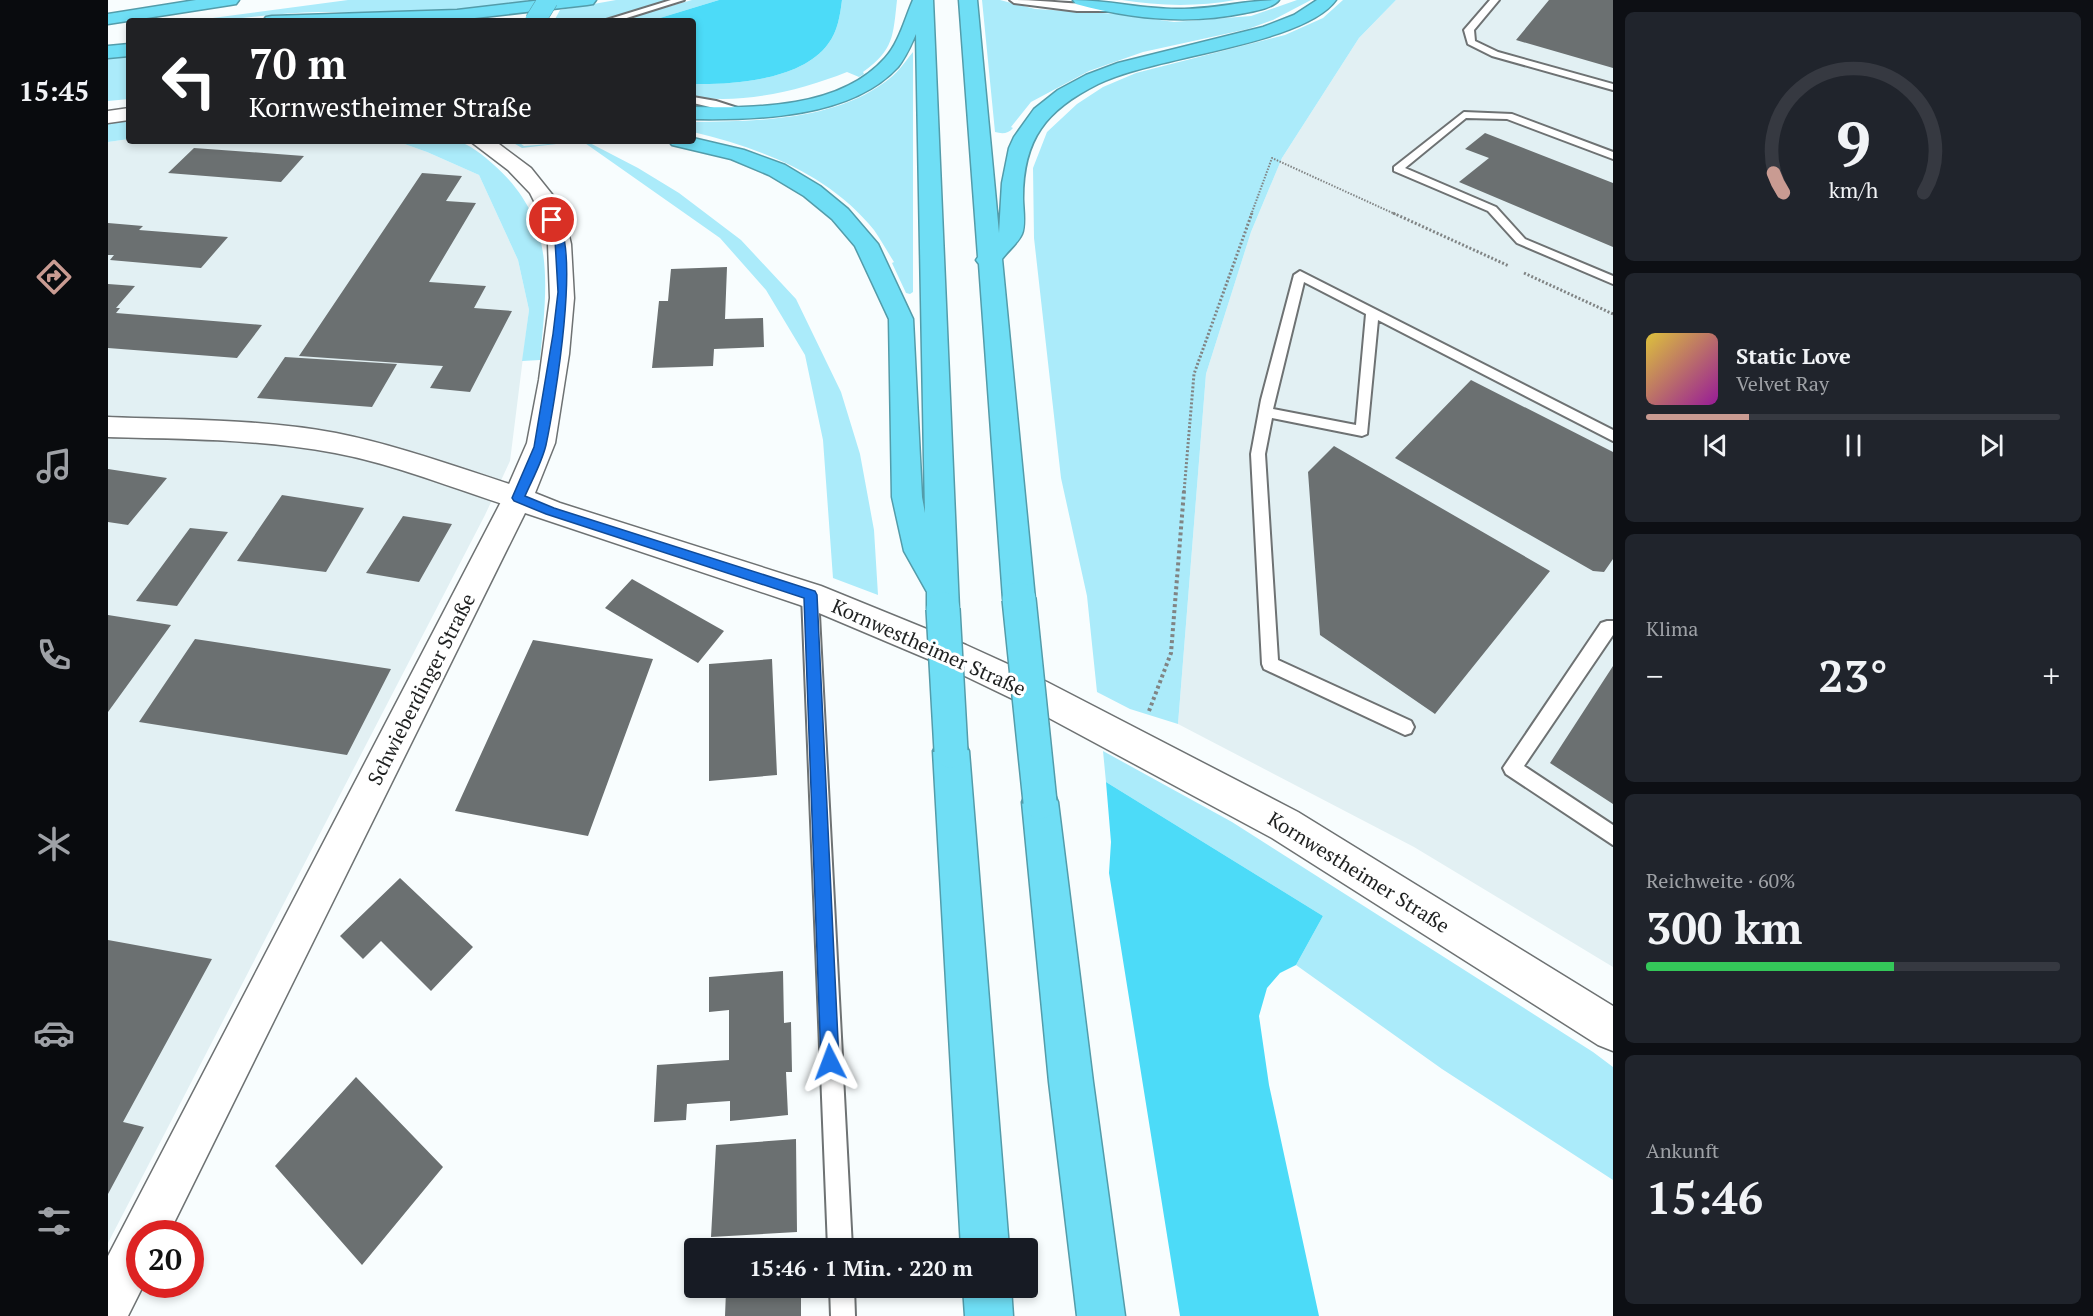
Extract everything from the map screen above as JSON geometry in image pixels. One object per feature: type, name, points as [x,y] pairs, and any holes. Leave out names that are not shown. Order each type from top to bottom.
[{"type":"highway","points":[[108,2],[122,0]]},
{"type":"highway","points":[[108,19],[230,0]]},
{"type":"highway","points":[[537,18],[548,0]]},
{"type":"highway","points":[[364,18],[457,15],[587,0]]},
{"type":"highway","points":[[696,113],[748,113],[796,106],[831,98],[867,82],[891,63],[898,53],[923,0]]},
{"type":"highway","points":[[923,0],[938,578],[984,1238]]},
{"type":"highway","points":[[968,0],[988,260],[1019,599],[1071,1082],[1101,1316]]},
{"type":"highway","points":[[1082,0],[1114,8],[1148,12],[1209,13],[1240,9],[1270,0]]},
{"type":"highway","points":[[988,260],[1012,232],[1011,198],[1014,170],[1024,137],[1039,117],[1055,102],[1078,87],[1123,68],[1271,30],[1299,19],[1327,0]]},
{"type":"highway","points":[[108,41],[126,38]]},
{"type":"highway","points":[[108,52],[126,50]]},
{"type":"highway","points":[[692,144],[737,154],[777,170],[812,190],[840,214],[866,244],[902,319],[907,497],[919,551],[938,578]]},
{"type":"highway","points":[[988,1298],[989,1316]]},
{"type":"street","points":[[108,117],[126,114]]},
{"type":"street","name":"Schwieberdinger Straße","points":[[151,1220],[518,498],[539,447],[553,375],[563,292],[559,240],[545,200],[527,175],[503,154],[485,144]]},
{"type":"street","name":"Kornwestheimer Straße","points":[[108,427],[273,434],[336,443],[403,461],[810,595],[954,655],[1035,693],[1285,825],[1613,1030]]},
{"type":"street","points":[[108,1305],[126,1270]]},
{"type":"lane","points":[[617,18],[680,0]]},
{"type":"lane","points":[[1014,0],[1039,5],[1114,8]]},
{"type":"lane","points":[[1495,0],[1469,30],[1471,42],[1495,54],[1613,87]]},
{"type":"lane","points":[[696,100],[748,113]]},
{"type":"lane","points":[[1613,156],[1508,116],[1464,115],[1398,169],[1492,209],[1521,241],[1613,280]]},
{"type":"lane","points":[[1405,727],[1270,664],[1258,454],[1266,412],[1300,275],[1613,436]]},
{"type":"lane","points":[[1266,412],[1362,431],[1372,313]]},
{"type":"lane","points":[[810,595],[840,1238]]},
{"type":"lane","points":[[1613,628],[1607,628],[1512,768],[1613,836]]},
{"type":"lane","points":[[842,1298],[843,1316]]},
{"type":"shaded area","points":[[348,0],[527,0],[524,4],[475,8],[400,12],[311,12],[213,18]]},
{"type":"shaded area","points":[[616,0],[671,0],[608,18],[556,18],[560,10]]},
{"type":"shaded area","points":[[692,0],[719,0],[660,18],[629,18]]},
{"type":"shaded area","points":[[719,0],[842,0],[834,34],[816,56],[802,66],[784,73],[766,78],[727,83],[696,84],[696,18],[660,18]]},
{"type":"shaded area","points":[[842,0],[897,0],[890,41],[881,57],[859,77],[847,72],[791,90],[752,97],[732,99],[696,97],[696,84],[766,78],[802,66],[828,44],[839,17]]},
{"type":"shaded area","points":[[982,0],[1000,0],[1035,9],[1118,14],[1174,22],[1251,16],[1297,0],[1311,0],[1273,20],[1248,29],[1143,52],[1089,71],[1031,102],[1011,127],[1013,128],[1002,133],[995,132]]},
{"type":"shaded area","points":[[1122,0],[1235,0],[1178,5]]},
{"type":"shaded area","points":[[1343,0],[1396,0],[1359,38],[1282,158],[1251,232],[1206,374],[1178,724],[1130,709],[1097,692],[1087,596],[1061,478],[1034,238],[1033,168],[1047,132],[1077,104],[1103,87],[1136,73],[1285,35],[1323,18]]},
{"type":"shaded area","points":[[1396,0],[1613,0],[1613,967],[1414,847],[1178,724],[1206,374],[1251,232],[1282,158],[1359,38]]},
{"type":"shaded area","points":[[913,52],[913,292],[910,294],[906,293],[892,263],[894,262],[874,230],[836,193],[792,166],[768,155],[696,133],[696,122],[742,121],[793,116],[842,105],[864,95],[889,79]]},
{"type":"shaded area","points":[[126,55],[126,99],[108,101],[108,57]]},
{"type":"shaded area","points":[[126,119],[126,139],[108,142],[108,122]]},
{"type":"shaded area","points":[[126,139],[126,144],[404,144],[427,152],[479,175],[518,260],[529,310],[510,461],[485,515],[108,1243],[108,142]]},
{"type":"shaded area","points":[[404,144],[464,144],[471,147],[494,165],[514,186],[529,208],[538,231],[545,279],[540,360],[522,361],[529,310],[518,260],[479,175]]},
{"type":"shaded area","points":[[515,144],[524,146],[556,144],[522,148]]},
{"type":"shaded area","points":[[586,144],[592,144],[638,168],[679,193],[741,240],[796,299],[841,392],[860,454],[874,530],[878,595],[833,578],[823,440],[805,355],[766,290],[720,238]]},
{"type":"shaded area","points":[[1103,751],[1232,822],[1613,1067],[1613,1180],[1442,1069],[1296,965],[1323,916],[1106,782]]},
{"type":"shaded area","points":[[1106,782],[1323,916],[1296,965],[1280,973],[1267,988],[1259,1016],[1269,1085],[1319,1316],[1180,1316],[1109,873],[1111,842]]},
{"type":"building","points":[[1549,0],[1613,0],[1613,68],[1516,40]]},
{"type":"building","points":[[1485,133],[1613,183],[1613,247],[1459,182],[1489,158],[1465,149]]},
{"type":"building","points":[[194,148],[304,156],[281,182],[168,173]]},
{"type":"building","points":[[422,173],[462,176],[446,201],[476,203],[429,282],[486,286],[474,308],[512,311],[470,392],[430,388],[443,366],[299,356]]},
{"type":"building","points":[[108,223],[143,226],[139,230],[228,237],[201,268],[110,260],[114,255],[108,255]]},
{"type":"building","points":[[727,267],[725,319],[763,318],[764,347],[714,349],[713,366],[652,368],[659,301],[668,301],[671,269]]},
{"type":"building","points":[[108,284],[135,286],[116,308],[120,308],[116,313],[262,325],[237,358],[108,348]]},
{"type":"building","points":[[285,357],[397,364],[372,407],[257,398]]},
{"type":"building","points":[[1471,380],[1613,452],[1613,559],[1604,572],[1593,571],[1395,458]]},
{"type":"building","points":[[1334,446],[1550,571],[1435,714],[1320,635],[1308,472]]},
{"type":"building","points":[[108,469],[167,478],[128,525],[108,522]]},
{"type":"building","points":[[282,495],[364,508],[326,572],[237,561]]},
{"type":"building","points":[[403,516],[452,524],[419,582],[366,573]]},
{"type":"building","points":[[190,528],[228,532],[177,606],[136,601]]},
{"type":"building","points":[[632,579],[724,631],[698,663],[605,608]]},
{"type":"building","points":[[108,615],[171,625],[108,712]]},
{"type":"building","points":[[195,639],[391,669],[347,755],[139,722]]},
{"type":"building","points":[[533,640],[653,659],[588,836],[455,811]]},
{"type":"building","points":[[772,659],[777,775],[709,781],[709,664]]},
{"type":"building","points":[[1613,666],[1613,804],[1550,763]]},
{"type":"building","points":[[400,878],[473,947],[431,991],[381,941],[363,959],[340,936]]},
{"type":"building","points":[[108,940],[212,959],[123,1122],[144,1127],[108,1194]]},
{"type":"building","points":[[783,971],[784,1023],[791,1022],[792,1072],[786,1072],[788,1115],[730,1121],[730,1101],[687,1104],[686,1120],[654,1122],[657,1065],[729,1060],[729,1010],[709,1012],[709,977]]},
{"type":"building","points":[[356,1077],[443,1167],[362,1265],[275,1166]]},
{"type":"building","points":[[796,1139],[797,1232],[711,1237],[716,1145]]},
{"type":"building","points":[[726,1298],[801,1298],[801,1316],[725,1316]]},
{"type":"route","points":[[552,220],[559,240],[563,292],[553,375],[539,447],[518,498],[550,511],[680,551],[810,595],[830,1062]]}]
